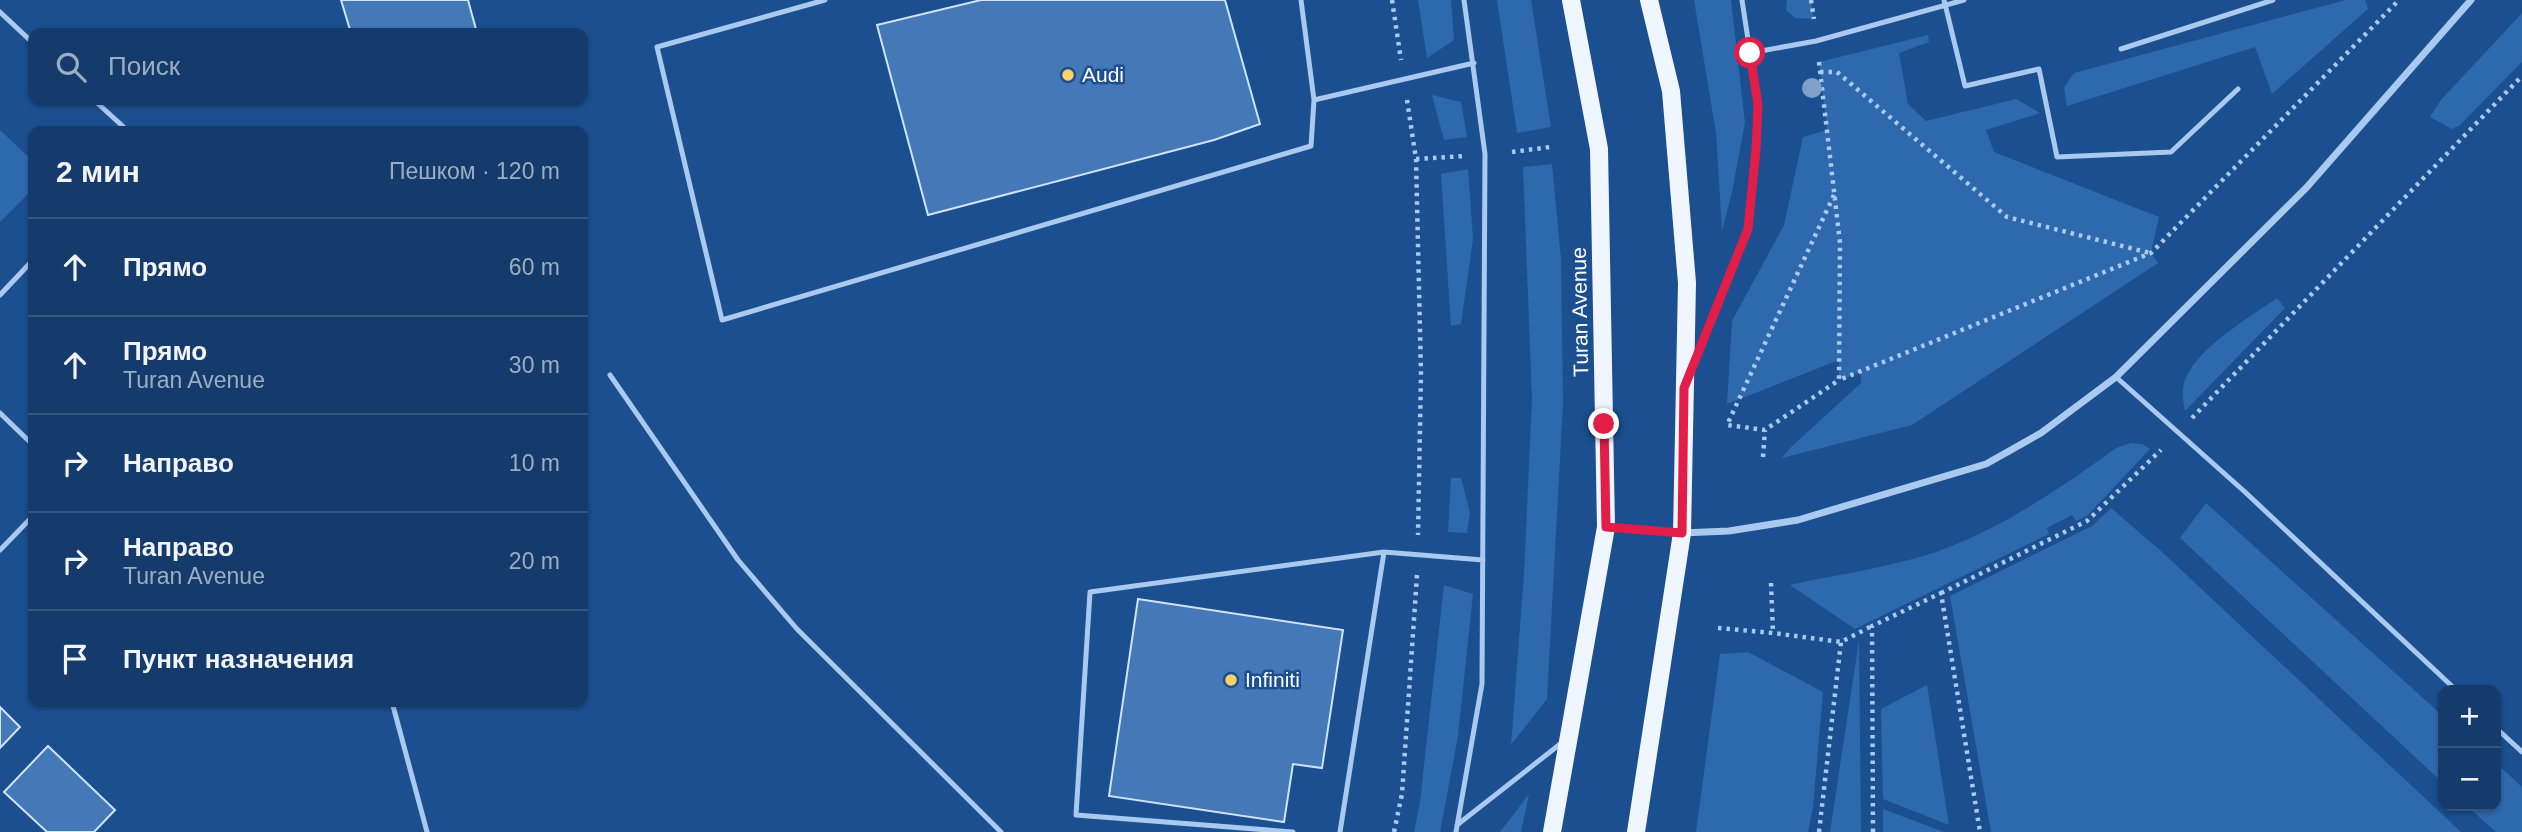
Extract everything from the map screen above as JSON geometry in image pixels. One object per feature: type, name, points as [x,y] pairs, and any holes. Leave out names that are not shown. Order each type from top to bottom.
[{"type":"main road","name":"Turan Avenue","points":[[1552,832],[1606,527],[1599,149],[1571,0]]},
{"type":"main road","points":[[1636,832],[1682,533],[1687,283],[1671,91],[1649,0]]},
{"type":"street","points":[[1606,527],[1682,533],[1729,531],[1798,520],[1986,464],[2041,433],[2116,377],[2306,187],[2471,0]]},
{"type":"lane","points":[[825,0],[657,47],[722,320],[1311,146],[1314,100],[1301,0]]},
{"type":"lane","points":[[1457,829],[1482,684],[1485,154],[1464,0]]},
{"type":"lane","points":[[1684,388],[1748,229],[1758,105],[1742,0]]},
{"type":"lane","points":[[1750,53],[1816,41],[1944,3],[1964,0]]},
{"type":"lane","points":[[2121,49],[2273,0]]},
{"type":"lane","points":[[1944,3],[1965,86],[2039,69],[2057,156],[2171,152],[2238,89]]},
{"type":"lane","points":[[0,12],[28,38]]},
{"type":"lane","points":[[1314,100],[1474,62]]},
{"type":"lane","points":[[99,105],[123,126]]},
{"type":"lane","points":[[0,295],[28,265]]},
{"type":"lane","points":[[610,375],[738,561],[797,629],[1001,832]]},
{"type":"lane","points":[[2116,377],[2245,492],[2451,685]]},
{"type":"lane","points":[[0,413],[28,440]]},
{"type":"lane","points":[[0,550],[28,521]]},
{"type":"lane","points":[[1293,832],[1204,829],[1076,815],[1090,592],[1384,552],[1483,560]]},
{"type":"lane","points":[[1340,832],[1384,552]]},
{"type":"lane","points":[[393,707],[428,832]]},
{"type":"lane","points":[[2501,732],[2522,752]]},
{"type":"lane","points":[[1457,829],[1569,737]]},
{"type":"path","points":[[1811,0],[1814,19]]},
{"type":"path","points":[[1835,194],[1727,425],[1765,430],[1839,380],[2151,253],[2399,0]]},
{"type":"path","points":[[1819,59],[1840,243],[1839,380]]},
{"type":"path","points":[[1820,72],[1838,72],[2007,217],[2151,253]]},
{"type":"path","points":[[2190,421],[2522,76]]},
{"type":"path","points":[[1512,152],[1550,147]]},
{"type":"path","points":[[1394,832],[1402,794],[1417,596],[1421,374],[1416,159],[1469,156]]},
{"type":"path","points":[[1763,457],[1765,430]]},
{"type":"path","points":[[1718,628],[1841,642],[2087,521],[2161,450]]},
{"type":"path","points":[[1771,583],[1773,633]]},
{"type":"path","points":[[1941,593],[1980,832]]},
{"type":"path","points":[[1872,626],[1873,832]]},
{"type":"path","points":[[1819,832],[1841,642]]},
{"type":"shaded area","points":[[1418,0],[1451,0],[1454,40],[1427,58]]},
{"type":"shaded area","points":[[1497,0],[1531,0],[1551,127],[1517,133]]},
{"type":"shaded area","points":[[1694,0],[1731,0],[1745,123],[1722,231],[1716,133]]},
{"type":"shaded area","points":[[1787,0],[1811,0],[1814,19],[1795,18],[1786,10]]},
{"type":"shaded area","points":[[2346,0],[2365,0],[2368,9],[2272,94],[2255,47],[2067,106],[2064,88],[2074,73]]},
{"type":"shaded area","points":[[2522,13],[2522,62],[2459,126],[2452,129],[2430,117],[2440,101]]},
{"type":"shaded area","points":[[1928,35],[1929,42],[1899,53],[1908,104],[1926,121],[2016,99],[2040,113],[1986,130],[1994,152],[2159,217],[2151,253],[2158,263],[1912,425],[1782,458],[1861,383],[1861,372],[1839,380],[1839,360],[1727,404],[1732,321],[1784,225],[1803,137],[1827,130],[1819,62]]},
{"type":"shaded area","points":[[1432,95],[1461,102],[1467,137],[1444,140]]},
{"type":"shaded area","points":[[0,130],[28,156],[28,194],[0,222]]},
{"type":"shaded area","points":[[1552,164],[1561,259],[1563,403],[1547,699],[1511,745],[1524,574],[1532,400],[1523,167]]},
{"type":"shaded area","points":[[1468,169],[1473,239],[1461,324],[1451,326],[1441,174]]},
{"type":"shaded area","points":[[2277,298],[2285,308],[2185,411],[2184,383],[2199,358],[2224,335]]},
{"type":"shaded area","points":[[2131,443],[2142,444],[2150,449],[2087,516],[2076,521],[2072,515],[2047,528],[2049,534],[1855,629],[1790,585],[1900,562],[1960,543],[2007,520],[2116,448]]},
{"type":"shaded area","points":[[1451,478],[1461,478],[1470,513],[1467,533],[1448,532]]},
{"type":"shaded area","points":[[2206,503],[2438,712],[2438,778],[2180,538]]},
{"type":"shaded area","points":[[2111,508],[2161,551],[2461,832],[1991,832],[1950,596],[2092,526]]},
{"type":"shaded area","points":[[1444,585],[1473,594],[1458,736],[1440,832],[1414,832],[1420,802]]},
{"type":"shaded area","points":[[1859,640],[1861,832],[1830,832]]},
{"type":"shaded area","points":[[1748,652],[1823,692],[1813,807],[1808,832],[1696,832],[1720,654]]},
{"type":"shaded area","points":[[1927,685],[1949,825],[1883,799],[1881,709]]},
{"type":"shaded area","points":[[2501,768],[2522,787],[2522,832],[2496,832],[2473,811],[2501,811]]},
{"type":"shaded area","points":[[1529,794],[1521,832],[1500,832]]},
{"type":"shaded area","points":[[1883,809],[1944,832],[1883,832]]},
{"type":"building","points":[[341,0],[468,0],[476,28],[349,28]]},
{"type":"building","name":"Audi","points":[[981,0],[1225,0],[1260,124],[1214,140],[928,215],[877,25]]},
{"type":"building","name":"Infiniti","points":[[1138,599],[1343,630],[1322,768],[1293,764],[1284,822],[1109,796]]},
{"type":"building","points":[[0,707],[20,727],[0,748]]},
{"type":"building","points":[[48,746],[115,810],[94,832],[47,832],[4,792]]},
{"type":"place","name":"Audi","points":[[1068,75]]},
{"type":"place","name":"Infiniti","points":[[1231,680]]},
{"type":"route","points":[[1604,424],[1606,527],[1682,533],[1684,388],[1748,229],[1758,105],[1750,53]]}]
